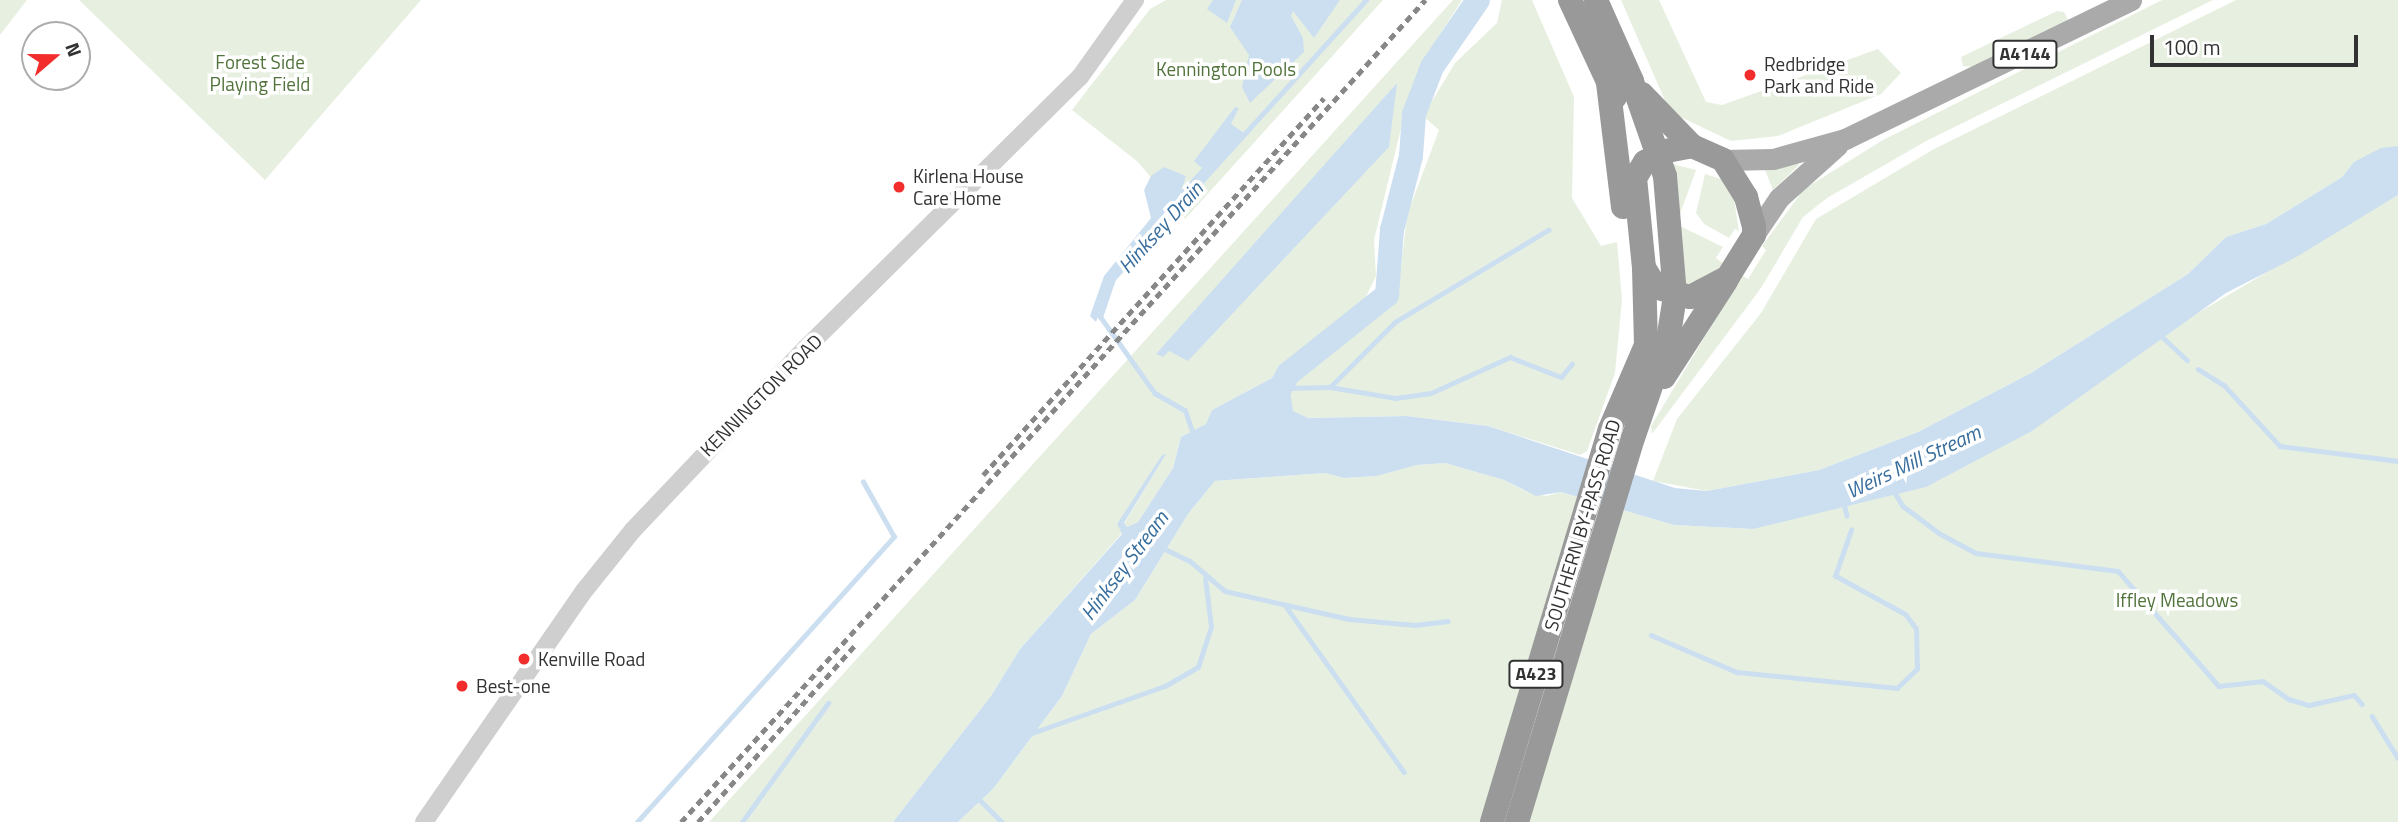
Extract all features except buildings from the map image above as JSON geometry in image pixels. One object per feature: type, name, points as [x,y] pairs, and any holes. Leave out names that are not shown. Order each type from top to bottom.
[{"type":"highway","name":"SOUTHERN BY-PASS ROAD","points":[[1517,822],[1633,438],[1670,334],[1675,295],[1673,248],[1659,155],[1620,82],[1570,0]]},
{"type":"highway","name":"SOUTHERN BY-PASS ROAD","points":[[1596,0],[1620,82],[1635,178],[1630,206]]},
{"type":"highway","name":"SOUTHERN BY-PASS ROAD","points":[[1620,82],[1692,146]]},
{"type":"highway","name":"A423","points":[[1620,82],[1630,206]]},
{"type":"highway","points":[[1635,178],[1640,165],[1659,155],[1692,146],[1723,160],[1746,197],[1753,237]]},
{"type":"highway","points":[[1630,206],[1633,241]]},
{"type":"highway","name":"SOUTHERN BY-PASS ROAD","points":[[1649,397],[1695,334],[1753,237]]},
{"type":"highway","name":"SOUTHERN BY-PASS ROAD","points":[[1492,822],[1610,429],[1627,383],[1646,345],[1644,268],[1633,241]]},
{"type":"highway","name":"A423","points":[[1627,383],[1632,331],[1633,241]]},
{"type":"highway","points":[[1644,268],[1656,287],[1675,295],[1702,294],[1730,273]]},
{"type":"main road","name":"A4144","points":[[1723,160],[1773,159],[1845,139],[2131,0]]},
{"type":"main road","name":"A4144","points":[[1753,237],[1779,198],[1845,139]]},
{"type":"street","name":"KENNINGTON ROAD","points":[[424,822],[584,591],[632,530],[806,348],[1080,77],[1135,0]]},
{"type":"green space","points":[[0,0],[27,0],[0,35]]},
{"type":"green space","name":"Forest Side Playing Field","points":[[79,0],[421,0],[265,180]]},
{"type":"green space","name":"Kennington Pools","points":[[1166,0],[1383,0],[1185,219],[1138,162],[1072,110],[1150,9]]},
{"type":"green space","points":[[1453,0],[1462,0],[1424,59],[1403,120],[1374,240],[1376,276],[1360,309],[1287,370],[1212,410],[1207,424],[1181,437],[1173,468],[1138,522],[1127,527],[1124,524],[1165,455],[1117,524],[1122,533],[1020,649],[991,696],[893,822],[709,822]]},
{"type":"green space","points":[[1502,0],[1532,0],[1574,97],[1572,198],[1601,246],[1617,242],[1622,300],[1615,373],[1587,451],[1580,455],[1488,426],[1407,416],[1308,418],[1293,412],[1289,380],[1397,302],[1407,215],[1439,130],[1423,116],[1455,63],[1497,23]]},
{"type":"green space","points":[[1621,0],[1659,0],[1706,102],[1722,105],[1878,49],[1901,73],[1881,94],[1778,136],[1731,141],[1670,112]]},
{"type":"green space","points":[[2162,0],[2213,0],[1928,140],[1827,198],[1803,217],[1761,288],[1652,434],[1651,426],[1742,275],[1748,279],[1766,250],[1762,246],[1804,189],[1883,140]]},
{"type":"green space","points":[[2236,0],[2398,0],[2398,146],[2354,162],[2342,177],[2266,224],[2226,237],[2188,274],[2031,373],[1918,432],[1819,470],[1707,491],[1653,481],[1677,419],[1761,313],[1816,219],[1934,149]]},
{"type":"green space","points":[[2057,11],[2064,12],[2069,22],[1972,67],[1963,66],[1961,57]]},
{"type":"green space","points":[[1798,162],[1799,165],[1773,190],[1765,170]]},
{"type":"green space","points":[[1673,164],[1696,170],[1680,214]]},
{"type":"green space","points":[[1705,174],[1724,180],[1733,192],[1739,231],[1735,229],[1729,238],[1704,224],[1696,213]]},
{"type":"green space","name":"Iffley Meadows","points":[[2398,195],[2398,822],[958,822],[993,789],[1062,696],[1091,634],[1135,600],[1188,514],[1215,481],[1325,473],[1344,478],[1377,476],[1417,465],[1445,463],[1504,480],[1527,492],[1546,496],[1561,492],[1674,525],[1753,529],[2164,333]]},
{"type":"green space","points":[[1680,226],[1723,247],[1716,258],[1723,263],[1711,278],[1684,285]]},
{"type":"water","points":[[1213,0],[1236,0],[1227,23],[1207,9]]},
{"type":"water","points":[[1242,0],[1340,0],[1314,38],[1293,11],[1291,16],[1303,38],[1304,52],[1250,103],[1242,87],[1249,55],[1230,27]]},
{"type":"water","points":[[1397,83],[1389,147],[1188,361],[1169,351],[1163,357],[1156,354]]},
{"type":"water","points":[[1235,107],[1239,108],[1231,124],[1244,133],[1113,279],[1096,322],[1090,316],[1104,276],[1151,218],[1144,190],[1151,176],[1164,167],[1186,176],[1181,191],[1202,168],[1194,161]]},
{"type":"water","name":"Weirs Mill Stream","points":[[2398,146],[2398,195],[2298,256],[2226,293],[2032,431],[1926,487],[1753,529],[1674,525],[1561,492],[1536,496],[1504,480],[1445,463],[1417,465],[1377,476],[1344,478],[1325,473],[1215,481],[1188,514],[1135,600],[1091,634],[1062,696],[993,789],[958,822],[893,822],[991,696],[1020,649],[1122,534],[1117,524],[1162,455],[1166,454],[1124,523],[1127,527],[1138,522],[1173,468],[1181,437],[1206,424],[1212,410],[1287,370],[1293,411],[1308,418],[1407,416],[1488,426],[1675,488],[1707,491],[1819,470],[1918,432],[2031,373],[2188,274],[2226,237],[2266,224],[2342,177],[2354,162],[2381,148]]},
{"type":"waterway","name":"Hinksey Drain","points":[[1194,437],[1185,411],[1155,394],[1100,317],[1113,279],[1366,0]]},
{"type":"waterway","name":"Hinksey Stream","points":[[1272,403],[1288,374],[1387,295],[1392,230],[1411,156],[1414,114],[1432,67],[1478,0]]},
{"type":"waterway","points":[[1286,388],[1330,387],[1395,322],[1548,230]]},
{"type":"waterway","points":[[2157,332],[2187,360]]},
{"type":"waterway","points":[[1330,387],[1396,398],[1431,393],[1510,357],[1561,377],[1572,364]]},
{"type":"waterway","points":[[2198,369],[2224,385],[2280,446],[2398,461]]},
{"type":"waterway","points":[[637,822],[894,537],[863,482]]},
{"type":"waterway","name":"Weirs Mill Stream","points":[[1894,491],[1903,506],[1939,533],[1976,553],[2118,571],[2219,686],[2263,681],[2289,699],[2309,705],[2354,695],[2362,704]]},
{"type":"waterway","name":"Weirs Mill Stream","points":[[1844,503],[1847,516]]},
{"type":"waterway","points":[[1651,635],[1737,672],[1897,688],[1917,669],[1916,629],[1906,615],[1835,576],[1851,530]]},
{"type":"waterway","points":[[1163,548],[1190,561],[1225,591],[1349,619],[1415,625],[1448,621]]},
{"type":"waterway","points":[[1032,733],[1165,686],[1198,667],[1211,627],[1205,578]]},
{"type":"waterway","points":[[1285,605],[1404,772]]},
{"type":"waterway","points":[[742,822],[828,703]]},
{"type":"waterway","points":[[2372,716],[2398,758]]},
{"type":"waterway","points":[[978,798],[1002,822]]},
{"type":"railway","points":[[681,822],[1425,0]]},
{"type":"railway","points":[[983,475],[1324,98]]},
{"type":"railway","points":[[698,822],[856,644]]},
{"type":"place","name":"Redbridge Park and Ride","points":[[1750,75]]},
{"type":"place","name":"Kirlena House Care Home","points":[[899,187]]},
{"type":"place","name":"Kenville Road","points":[[524,659]]},
{"type":"place","name":"Best-one","points":[[462,686]]}]
